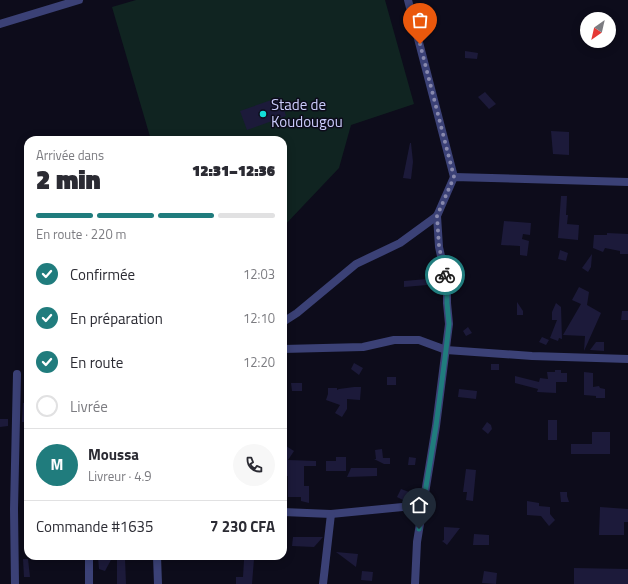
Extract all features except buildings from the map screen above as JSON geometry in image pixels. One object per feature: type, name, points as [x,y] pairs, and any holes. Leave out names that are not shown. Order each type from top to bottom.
[{"type":"street","points":[[0,24],[79,0]]},
{"type":"street","points":[[408,0],[454,177],[437,216],[439,246],[447,284],[449,324],[436,426],[417,542],[415,584]]},
{"type":"street","points":[[454,177],[628,182]]},
{"type":"street","points":[[287,319],[356,264],[400,243],[437,216]]},
{"type":"street","points":[[287,349],[363,347],[394,340],[419,340],[446,350],[532,356],[628,359]]},
{"type":"street","points":[[14,584],[17,374]]},
{"type":"street","points":[[287,512],[331,514],[423,505]]},
{"type":"street","points":[[323,584],[331,514]]},
{"type":"street","points":[[89,560],[89,584]]},
{"type":"street","points":[[157,560],[158,584]]},
{"type":"green space","name":"Stade de Koudougou","points":[[136,0],[385,0],[414,104],[351,125],[339,168],[287,223],[287,136],[150,136],[112,7]]},
{"type":"way so far","points":[[420,44],[454,177],[437,216],[439,246],[445,275]]},
{"type":"place","name":"Stade de Koudougou","points":[[263,114]]},
{"type":"route","points":[[419,529],[436,426],[449,324],[447,284],[445,275]]}]
